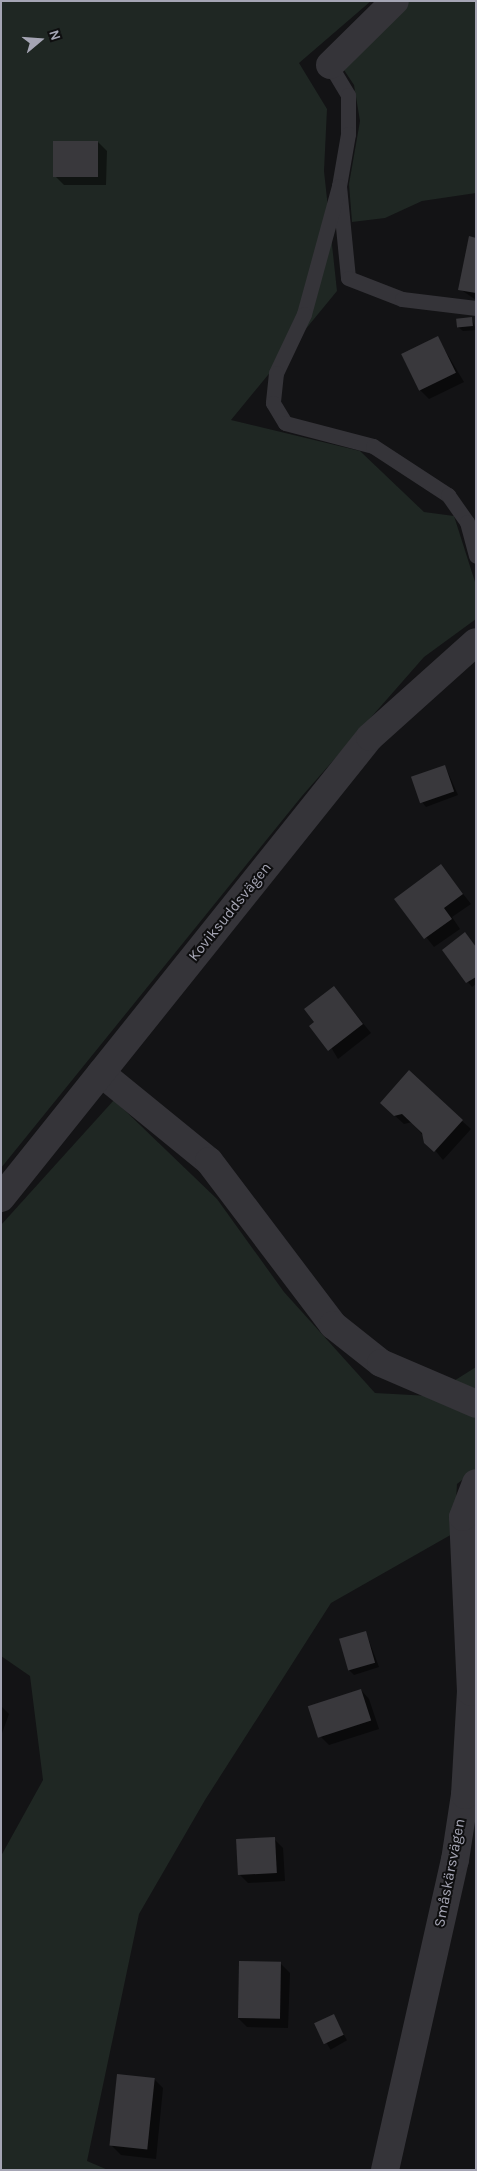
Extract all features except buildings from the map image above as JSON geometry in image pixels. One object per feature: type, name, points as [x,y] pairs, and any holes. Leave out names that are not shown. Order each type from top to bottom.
[{"type":"street","points":[[330,65],[395,1]]},
{"type":"street","name":"Koviksuddsvägen","points":[[1,1198],[370,737],[476,642]]},
{"type":"street","points":[[101,1073],[209,1160],[333,1325],[382,1363],[476,1404]]},
{"type":"street","name":"Småskärsvägen","points":[[385,2170],[455,1860],[466,1795],[471,1692],[463,1517],[476,1483]]},
{"type":"lane","points":[[330,65],[348,95],[348,134],[339,186],[304,314],[276,374],[273,403],[285,422],[373,446],[448,495],[467,522],[476,556]]},
{"type":"lane","points":[[339,186],[348,278],[402,299],[476,308]]},
{"type":"shaded area","points":[[1,1],[371,1],[299,63],[327,109],[324,171],[337,291],[231,420],[360,451],[424,512],[454,516],[476,585],[476,619],[424,657],[302,796],[1,1168]]},
{"type":"shaded area","points":[[408,1],[476,1],[476,193],[422,201],[385,218],[352,222],[349,184],[360,121],[354,85],[342,67]]},
{"type":"shaded area","points":[[114,1100],[217,1199],[284,1292],[375,1393],[430,1396],[476,1367],[476,1469],[457,1484],[454,1533],[331,1603],[205,1800],[139,1914],[87,2161],[108,2170],[1,2170],[1,1856],[43,1780],[30,1676],[1,1656],[1,1225]]}]
